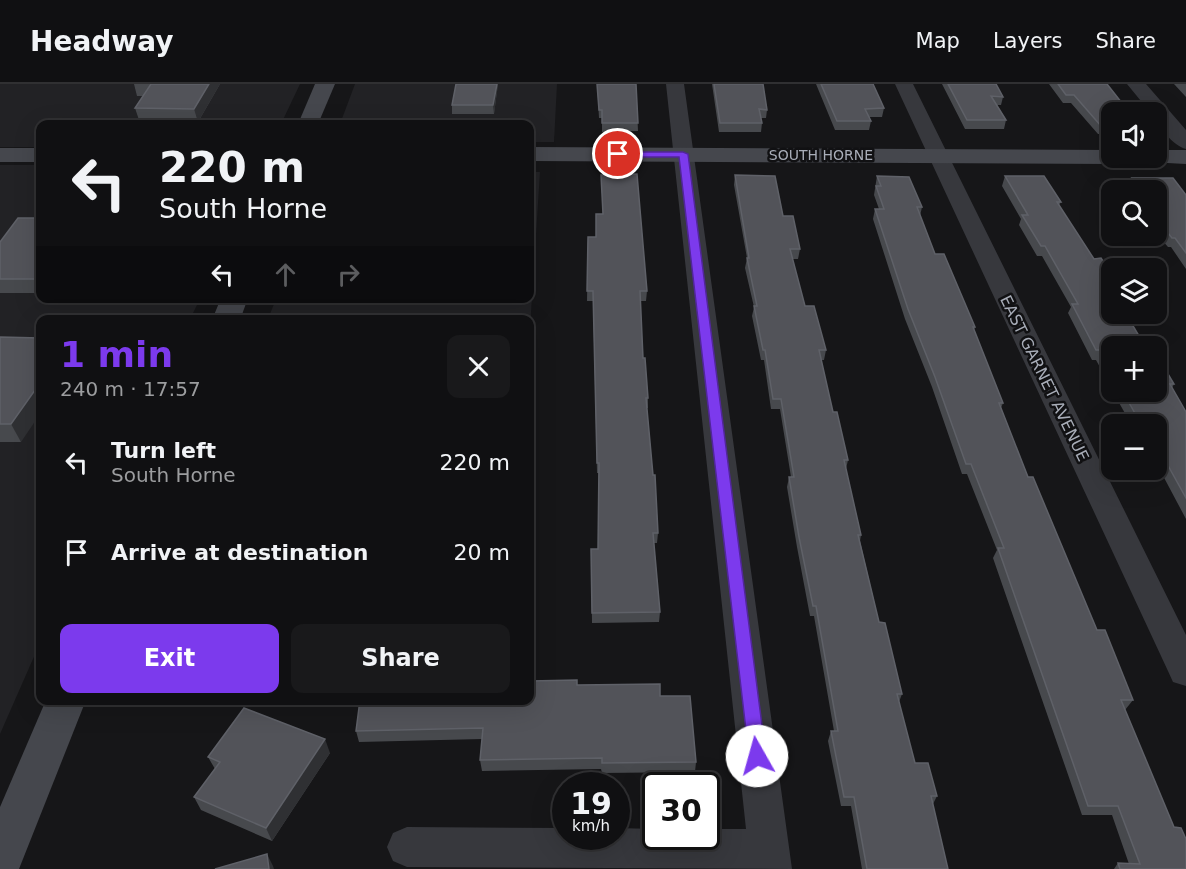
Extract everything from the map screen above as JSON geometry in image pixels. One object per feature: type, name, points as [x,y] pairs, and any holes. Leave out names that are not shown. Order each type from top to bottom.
[{"type":"street","points":[[310,120],[325,84]]},
{"type":"street","points":[[407,847],[770,859],[675,84]]},
{"type":"street","name":"EAST GARNET AVENUE","points":[[904,84],[1186,671]]},
{"type":"street","points":[[1136,84],[1186,143]]},
{"type":"street","name":"SOUTH HORNE","points":[[534,154],[1101,157]]},
{"type":"street","points":[[0,155],[36,155]]},
{"type":"street","points":[[1167,157],[1186,158]]},
{"type":"street","points":[[0,860],[64,705]]},
{"type":"shaded area","points":[[0,84],[300,84],[283,120],[36,120],[36,147],[0,147]]},
{"type":"shaded area","points":[[355,84],[557,84],[554,142],[534,142],[534,120],[342,120]]},
{"type":"shaded area","points":[[0,165],[36,165],[36,303],[198,303],[192,315],[36,315],[36,652],[0,734]]},
{"type":"shaded area","points":[[534,172],[540,172],[534,266]]},
{"type":"shaded area","points":[[274,303],[532,303],[531,315],[270,315]]},
{"type":"building","points":[[151,84],[209,84],[194,109],[135,108]]},
{"type":"building","points":[[456,84],[497,84],[493,105],[452,105]]},
{"type":"building","points":[[597,84],[636,84],[638,123],[602,123]]},
{"type":"building","points":[[714,84],[763,84],[767,110],[759,109],[762,123],[720,123]]},
{"type":"building","points":[[821,84],[873,84],[884,108],[865,109],[871,121],[837,121]]},
{"type":"building","points":[[948,84],[996,84],[1003,97],[991,96],[1006,120],[967,120]]},
{"type":"building","points":[[1058,84],[1107,84],[1121,102],[1101,102],[1101,126],[1074,95],[1066,95]]},
{"type":"building","points":[[637,174],[647,291],[640,291],[643,358],[645,358],[648,398],[646,398],[653,475],[655,475],[658,533],[653,533],[660,612],[592,613],[591,549],[598,549],[599,463],[597,463],[593,291],[587,291],[588,237],[596,237],[596,214],[603,214],[601,175]]},
{"type":"building","points":[[735,175],[775,176],[783,216],[793,216],[800,249],[790,249],[805,306],[814,306],[826,350],[819,350],[833,412],[837,412],[848,460],[844,460],[861,535],[858,535],[879,622],[885,623],[902,694],[897,694],[915,763],[928,763],[937,796],[931,796],[948,869],[867,869],[854,797],[844,797],[831,731],[838,731],[816,606],[813,606],[799,537],[789,477],[794,477],[781,399],[773,399],[765,350],[763,350],[754,306],[757,306],[747,258],[749,258]]},
{"type":"building","points":[[877,176],[909,177],[922,207],[917,207],[935,254],[944,254],[975,327],[973,327],[1003,403],[999,403],[1028,477],[1033,477],[1097,630],[1105,630],[1133,700],[1121,700],[1174,827],[1181,828],[1186,839],[1186,869],[1120,869],[1118,863],[1140,864],[1118,806],[1088,806],[998,548],[1004,548],[971,464],[966,464],[908,309],[875,209],[884,209],[876,186],[881,186]]},
{"type":"building","points":[[1005,176],[1044,176],[1061,202],[1057,202],[1094,259],[1101,258],[1101,324],[1132,324],[1139,336],[1101,336],[1101,352],[1096,350],[1072,304],[1078,304],[1045,246],[1041,246],[1022,215],[1028,215]]},
{"type":"building","points":[[1132,178],[1173,178],[1186,195],[1186,253],[1167,232],[1167,180],[1134,180]]},
{"type":"building","points":[[18,218],[36,218],[36,279],[0,279],[0,242]]},
{"type":"building","points":[[0,337],[36,338],[36,389],[11,424],[0,424]]},
{"type":"building","points":[[1167,372],[1174,384],[1170,384],[1186,412],[1186,498],[1167,464],[1167,414],[1135,414],[1129,402],[1167,402]]},
{"type":"building","points":[[577,680],[577,685],[660,684],[660,696],[690,696],[696,762],[602,763],[602,758],[480,760],[483,728],[356,731],[359,705],[534,705],[534,681]]},
{"type":"building","points":[[244,708],[325,739],[266,828],[194,797],[220,762],[208,757]]},
{"type":"building","points":[[267,854],[269,869],[215,869]]},
{"type":"route","points":[[618,154],[683,154],[757,756]]}]
